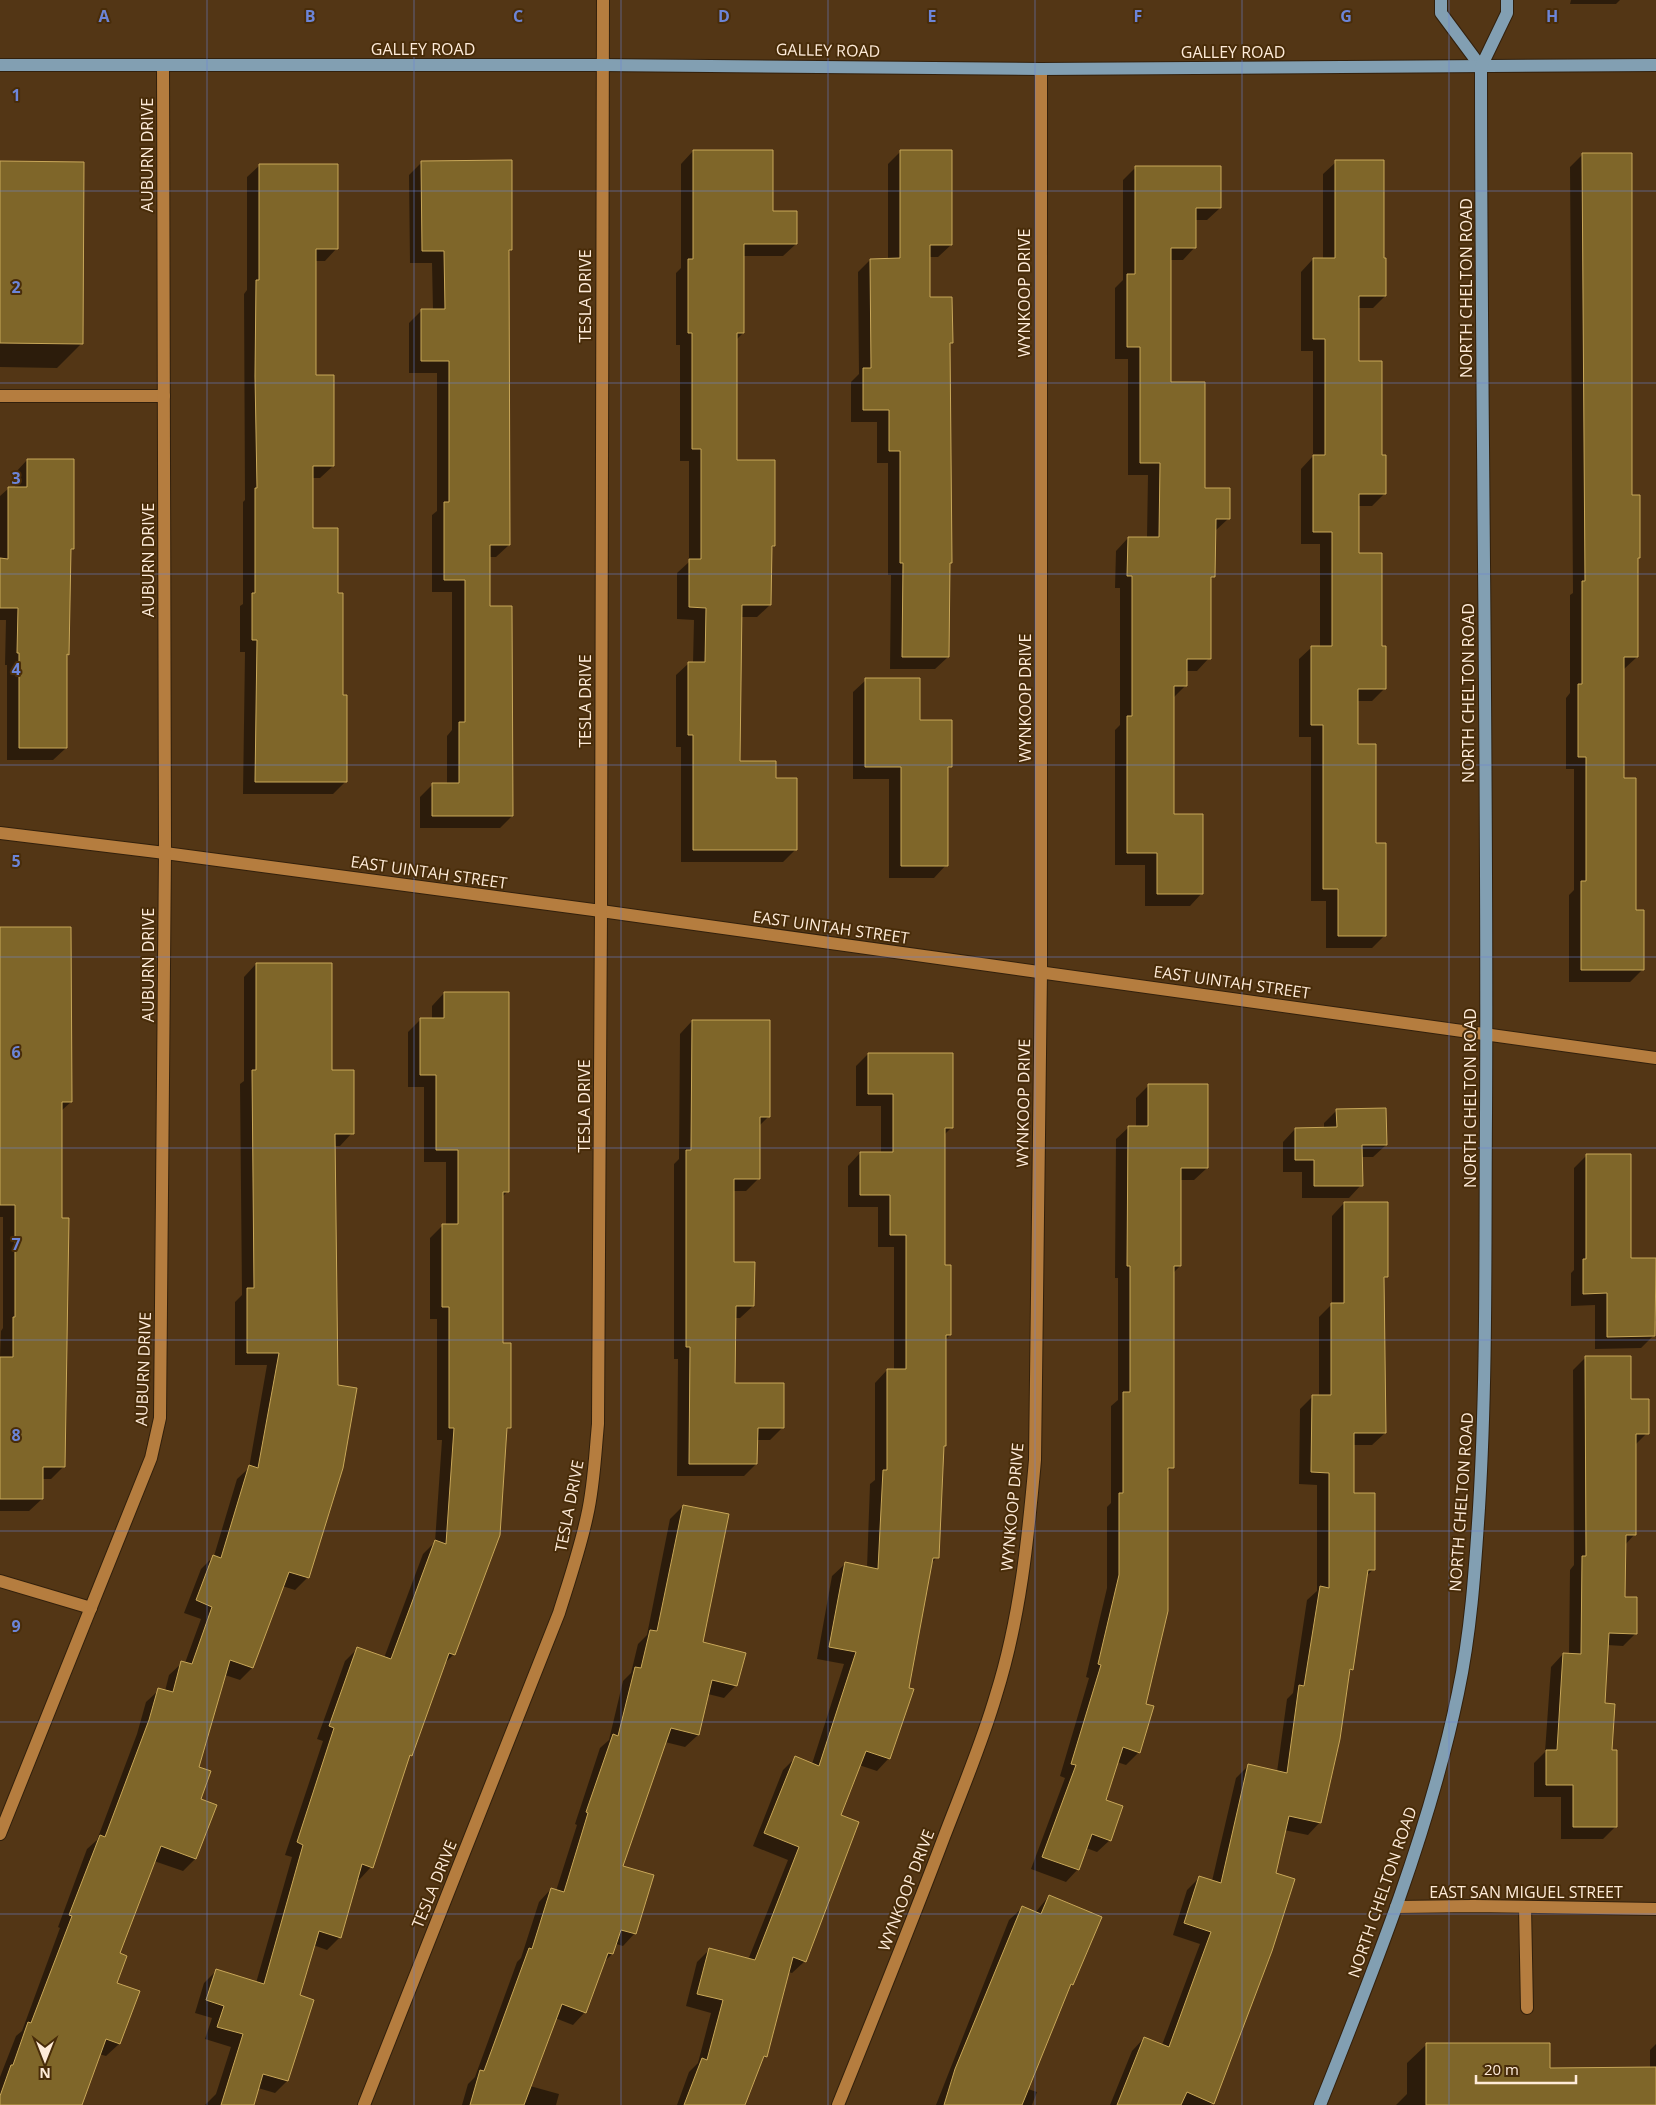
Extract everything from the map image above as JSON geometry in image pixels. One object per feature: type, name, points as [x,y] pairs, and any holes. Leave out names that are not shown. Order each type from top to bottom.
[{"type":"main road","points":[[1441,0],[1441,13],[1481,67]]},
{"type":"main road","name":"NORTH CHELTON ROAD","points":[[1320,2105],[1396,1908],[1442,1760],[1458,1692],[1468,1634],[1474,1576],[1482,1465],[1485,1364],[1486,1033],[1481,67],[1507,13],[1507,0]]},
{"type":"main road","name":"GALLEY ROAD","points":[[0,65],[601,65],[1040,69],[1656,65]]},
{"type":"street","name":"TESLA DRIVE","points":[[364,2105],[559,1613],[587,1515],[594,1475],[598,1424],[601,911],[601,65],[603,0]]},
{"type":"street","name":"AUBURN DRIVE","points":[[0,1834],[152,1458],[160,1418],[165,853],[163,65]]},
{"type":"street","name":"WYNKOOP DRIVE","points":[[838,2105],[921,1898],[996,1695],[1011,1636],[1023,1575],[1034,1460],[1041,973],[1040,69]]},
{"type":"street","points":[[0,396],[164,396]]},
{"type":"street","name":"EAST UINTAH STREET","points":[[0,833],[601,911],[1656,1058]]},
{"type":"street","points":[[0,1581],[90,1608]]},
{"type":"street","name":"EAST SAN MIGUEL STREET","points":[[1396,1908],[1656,1909]]},
{"type":"street","points":[[1526,1908],[1527,2008]]},
{"type":"building","points":[[693,150],[773,150],[773,211],[797,211],[797,244],[744,244],[744,333],[737,333],[737,460],[775,460],[775,546],[772,546],[771,605],[742,605],[740,761],[776,761],[776,778],[797,778],[797,850],[693,850],[693,735],[688,735],[688,662],[705,662],[706,608],[689,607],[689,559],[701,559],[701,449],[692,449],[692,333],[688,333],[688,259],[693,259]]},
{"type":"building","points":[[900,150],[952,150],[952,245],[930,245],[930,297],[952,297],[953,343],[950,343],[952,563],[950,563],[949,657],[902,657],[903,563],[900,563],[900,451],[889,451],[889,410],[863,410],[863,368],[871,368],[870,259],[900,258]]},
{"type":"building","points":[[1582,153],[1632,153],[1632,495],[1640,495],[1640,558],[1638,558],[1638,657],[1624,657],[1624,778],[1636,778],[1636,910],[1644,910],[1644,970],[1581,970],[1581,881],[1586,881],[1586,757],[1578,757],[1578,684],[1582,684],[1582,581],[1585,581]]},
{"type":"building","points":[[512,160],[512,250],[509,250],[510,545],[490,545],[490,606],[512,606],[513,816],[432,816],[432,783],[459,783],[459,722],[465,722],[465,580],[444,580],[444,502],[449,502],[449,361],[421,361],[421,309],[445,309],[444,251],[422,251],[421,161]]},
{"type":"building","points":[[1335,160],[1384,160],[1386,296],[1359,296],[1359,361],[1382,361],[1382,455],[1386,455],[1386,494],[1359,494],[1359,553],[1382,553],[1382,646],[1386,646],[1386,689],[1358,689],[1358,744],[1376,744],[1376,843],[1386,843],[1386,936],[1338,936],[1338,889],[1323,889],[1323,725],[1311,725],[1311,646],[1332,646],[1332,532],[1313,532],[1313,455],[1325,455],[1325,339],[1313,339],[1313,258],[1335,258]]},
{"type":"building","points":[[0,161],[84,162],[83,344],[0,343]]},
{"type":"building","points":[[259,164],[338,164],[338,249],[316,249],[316,375],[334,375],[334,466],[313,466],[313,528],[338,528],[338,593],[343,593],[343,695],[347,695],[347,782],[255,782],[257,640],[252,640],[252,593],[255,593],[255,488],[257,488],[255,376],[256,280],[259,280]]},
{"type":"building","points":[[1135,166],[1221,166],[1221,208],[1196,208],[1196,248],[1171,248],[1171,382],[1205,382],[1205,488],[1230,488],[1230,519],[1216,519],[1215,577],[1211,577],[1211,659],[1187,659],[1187,686],[1174,686],[1174,814],[1203,814],[1203,894],[1157,894],[1157,853],[1127,853],[1127,716],[1132,716],[1132,576],[1127,576],[1128,537],[1159,537],[1160,463],[1140,463],[1140,347],[1127,347],[1127,274],[1135,274]]},
{"type":"building","points":[[27,459],[74,459],[74,549],[71,549],[69,655],[67,654],[67,748],[19,748],[18,608],[0,608],[0,558],[8,559],[8,487],[27,487]]},
{"type":"building","points":[[865,678],[920,678],[920,720],[952,720],[952,767],[948,767],[948,866],[901,866],[901,767],[865,767]]},
{"type":"building","points":[[0,927],[71,927],[72,1102],[62,1102],[62,1218],[69,1218],[65,1467],[43,1467],[43,1499],[0,1499],[0,1357],[13,1357],[15,1205],[0,1205]]},
{"type":"building","points":[[256,963],[332,963],[332,1070],[354,1070],[354,1134],[335,1134],[338,1385],[357,1388],[343,1468],[309,1578],[289,1572],[253,1668],[230,1660],[199,1767],[211,1771],[201,1799],[217,1805],[196,1859],[161,1846],[120,1953],[127,1956],[117,1983],[140,1991],[120,2044],[106,2039],[82,2105],[0,2105],[0,2096],[11,2065],[13,2065],[28,2022],[31,2023],[72,1916],[69,1915],[100,1835],[105,1837],[149,1720],[158,1688],[173,1692],[181,1661],[192,1664],[212,1607],[196,1600],[213,1555],[221,1558],[249,1465],[258,1468],[279,1353],[247,1353],[247,1288],[254,1288],[252,1070],[256,1070]]},
{"type":"building","points":[[444,992],[509,992],[509,1192],[503,1192],[503,1343],[511,1343],[511,1428],[507,1428],[500,1535],[455,1655],[449,1653],[412,1756],[410,1755],[373,1868],[362,1864],[341,1938],[319,1931],[300,1995],[314,2000],[288,2081],[263,2074],[254,2105],[221,2105],[243,2034],[217,2027],[224,2006],[206,2000],[216,1969],[264,1984],[303,1845],[297,1842],[334,1728],[329,1726],[357,1647],[391,1659],[435,1540],[446,1544],[454,1428],[449,1428],[449,1307],[442,1307],[442,1224],[458,1224],[458,1150],[436,1150],[436,1075],[420,1075],[420,1018],[444,1018]]},
{"type":"building","points":[[692,1020],[770,1020],[770,1117],[760,1117],[760,1179],[734,1179],[734,1262],[755,1262],[754,1306],[736,1306],[735,1383],[784,1383],[784,1428],[758,1428],[757,1464],[689,1464],[690,1347],[686,1347],[686,1150],[691,1150]]},
{"type":"building","points":[[868,1053],[953,1053],[953,1128],[945,1128],[945,1265],[951,1265],[951,1335],[946,1335],[946,1446],[944,1446],[939,1558],[933,1558],[909,1688],[914,1689],[890,1759],[866,1751],[841,1815],[859,1822],[806,1962],[793,1957],[767,2057],[764,2056],[745,2105],[684,2105],[702,2058],[707,2060],[723,2000],[697,1994],[709,1948],[755,1960],[799,1847],[764,1833],[795,1756],[819,1766],[856,1652],[829,1647],[845,1562],[878,1569],[883,1470],[887,1470],[887,1369],[906,1369],[906,1235],[890,1235],[890,1195],[860,1195],[860,1152],[893,1152],[893,1094],[868,1094]]},
{"type":"building","points":[[1148,1084],[1208,1084],[1208,1168],[1181,1168],[1181,1266],[1174,1266],[1174,1468],[1168,1468],[1168,1611],[1146,1704],[1154,1706],[1140,1753],[1123,1747],[1106,1800],[1123,1806],[1111,1841],[1092,1834],[1079,1870],[1042,1857],[1076,1765],[1071,1764],[1101,1665],[1098,1664],[1119,1575],[1119,1493],[1123,1493],[1123,1392],[1130,1392],[1130,1266],[1127,1266],[1128,1126],[1148,1126]]},
{"type":"building","points":[[1386,1108],[1387,1145],[1362,1145],[1363,1186],[1314,1186],[1314,1160],[1295,1160],[1295,1128],[1337,1127],[1336,1109]]},
{"type":"building","points":[[1586,1154],[1631,1154],[1631,1258],[1656,1258],[1655,1336],[1607,1337],[1607,1293],[1583,1294],[1583,1259],[1586,1259]]},
{"type":"building","points":[[1344,1202],[1388,1202],[1388,1277],[1384,1277],[1386,1433],[1354,1433],[1354,1493],[1375,1493],[1375,1570],[1368,1570],[1353,1670],[1350,1669],[1340,1739],[1321,1823],[1289,1816],[1276,1873],[1295,1879],[1272,1951],[1214,2104],[1187,2092],[1181,2105],[1117,2105],[1144,2037],[1169,2047],[1211,1932],[1184,1923],[1199,1876],[1221,1883],[1248,1764],[1287,1773],[1299,1685],[1304,1686],[1320,1586],[1329,1588],[1329,1473],[1311,1472],[1312,1395],[1331,1395],[1331,1303],[1344,1303]]},
{"type":"building","points":[[1585,1356],[1631,1356],[1631,1399],[1649,1399],[1649,1434],[1636,1434],[1636,1535],[1626,1535],[1625,1597],[1637,1597],[1637,1634],[1609,1633],[1605,1703],[1615,1704],[1612,1750],[1617,1750],[1617,1827],[1573,1827],[1573,1785],[1546,1785],[1546,1750],[1557,1750],[1563,1653],[1581,1654],[1582,1556],[1586,1556]]},
{"type":"building","points":[[683,1505],[729,1514],[703,1642],[746,1653],[737,1686],[712,1680],[699,1735],[671,1728],[623,1866],[654,1875],[636,1934],[621,1930],[613,1954],[608,1953],[586,2013],[562,2004],[524,2105],[470,2105],[480,2070],[484,2071],[529,1948],[532,1949],[551,1888],[564,1892],[588,1813],[586,1812],[613,1734],[618,1736],[635,1667],[641,1668],[650,1630],[657,1631]]},
{"type":"building","points":[[1049,1895],[1102,1917],[1073,1985],[1071,1984],[1022,2105],[944,2105],[955,2069],[1022,1906],[1041,1914]]},
{"type":"building","points":[[1426,2043],[1550,2043],[1550,2068],[1656,2067],[1656,2105],[1426,2105]]}]
